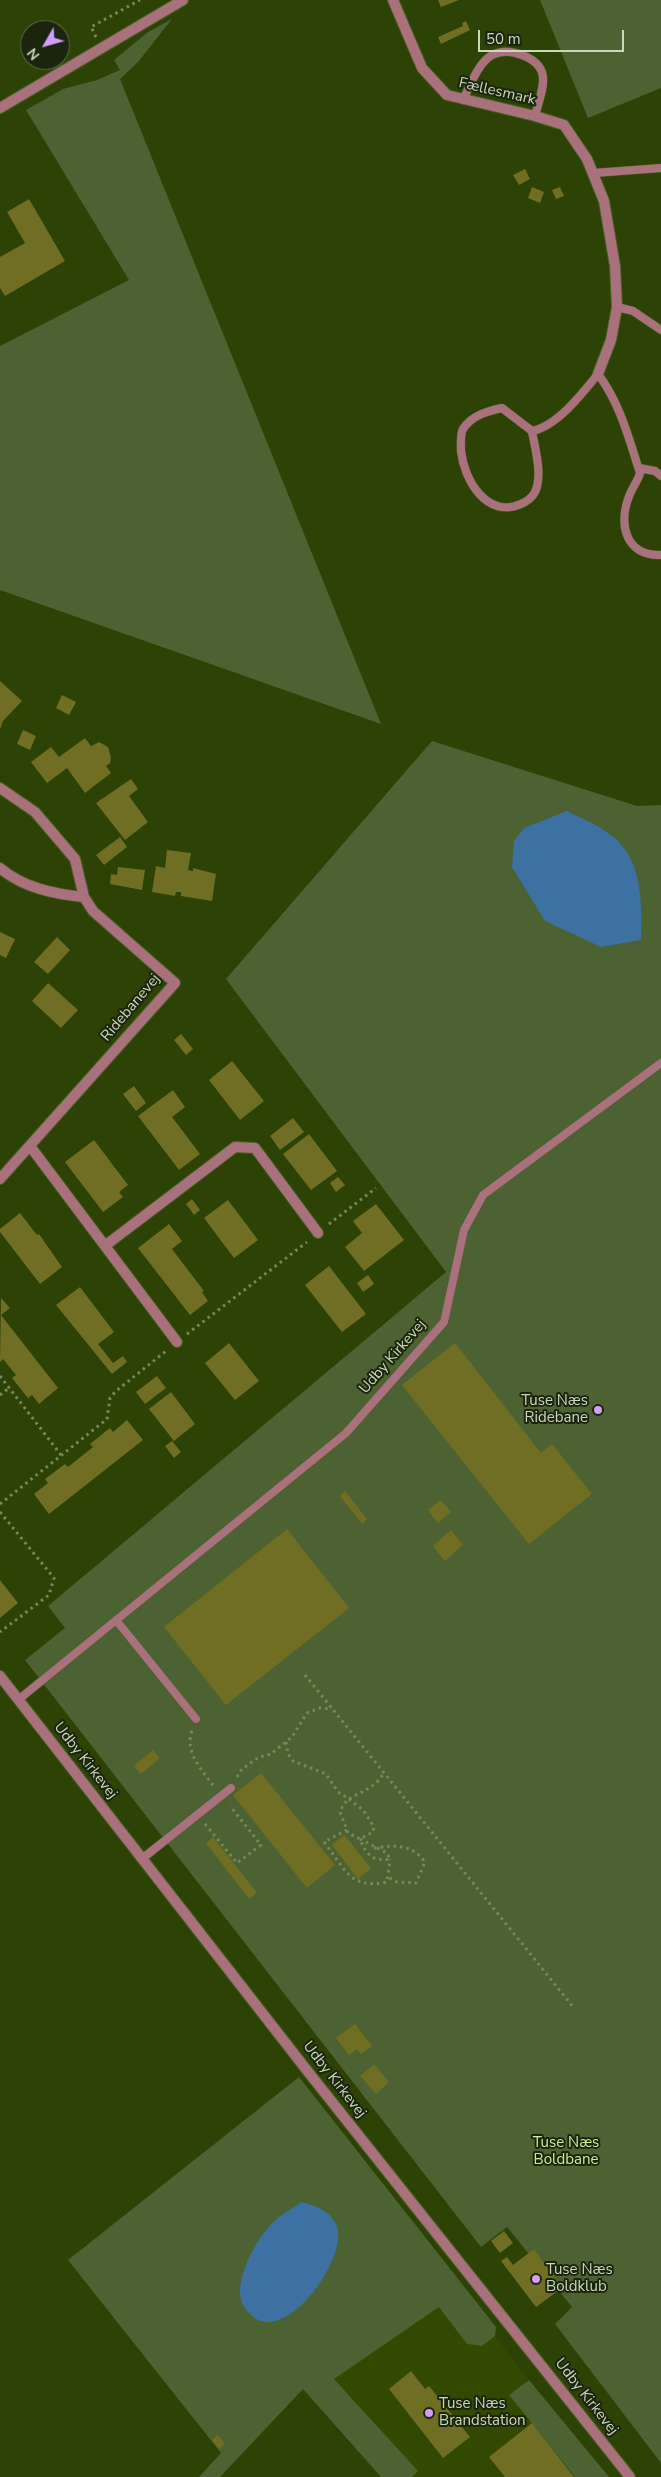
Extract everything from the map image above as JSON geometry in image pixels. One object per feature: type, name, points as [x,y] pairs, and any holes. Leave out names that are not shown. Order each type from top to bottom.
[{"type":"street","points":[[0,108],[183,0]]},
{"type":"street","name":"Fællesmark","points":[[394,0],[422,68],[432,82],[447,95],[535,116],[564,125],[594,173],[604,201],[610,227],[615,266],[617,307],[611,340],[598,374]]},
{"type":"street","name":"Ridebanevej","points":[[0,788],[36,812],[75,859],[84,897],[93,910],[175,983],[0,1179]]},
{"type":"street","points":[[0,868],[11,877],[52,894],[84,897]]},
{"type":"street","points":[[30,1146],[177,1342]]},
{"type":"street","points":[[106,1246],[235,1147],[255,1148],[318,1233]]},
{"type":"street","name":"Udby Kirkevej","points":[[0,1676],[363,2142],[630,2477]]},
{"type":"lane","points":[[463,100],[477,72],[492,55],[510,50],[532,59],[542,69],[544,80],[535,116]]},
{"type":"lane","points":[[594,173],[661,168]]},
{"type":"lane","points":[[617,307],[633,311],[661,330]]},
{"type":"lane","points":[[598,374],[608,387],[623,420],[640,473],[638,481],[630,494],[624,518],[626,535],[635,547],[646,554],[661,555]]},
{"type":"lane","name":"Fællesmark","points":[[532,431],[540,430],[572,405],[598,374]]},
{"type":"lane","points":[[502,408],[532,431],[538,476],[535,492],[526,502],[512,508],[496,507],[475,490],[463,468],[462,430],[472,420],[487,411],[502,408]]},
{"type":"lane","points":[[639,468],[655,471],[661,476]]},
{"type":"lane","name":"Udby Kirkevej","points":[[18,1700],[346,1433],[444,1322],[464,1230],[483,1196],[661,1063]]},
{"type":"lane","points":[[116,1620],[196,1719]]},
{"type":"lane","points":[[143,1858],[231,1788]]},
{"type":"path","points":[[101,47],[91,27],[140,0]]},
{"type":"path","points":[[0,1376],[61,1455]]},
{"type":"path","points":[[0,1395],[9,1388]]},
{"type":"path","points":[[0,1512],[54,1578],[49,1595],[0,1632]]},
{"type":"path","points":[[305,1675],[574,2008]]},
{"type":"path","points":[[231,1788],[242,1768],[258,1756],[271,1754],[286,1742],[292,1737],[307,1714],[320,1708],[332,1709]]},
{"type":"path","points":[[286,1742],[288,1754],[292,1761],[326,1774],[338,1792],[363,1810],[374,1827],[373,1832],[360,1839]]},
{"type":"path","points":[[347,1830],[324,1842],[351,1877],[361,1884],[373,1885],[387,1882],[390,1859],[387,1853],[348,1833],[347,1830],[340,1812],[342,1805],[349,1799],[359,1792],[370,1790],[379,1781],[384,1772]]},
{"type":"path","points":[[360,1839],[366,1852],[372,1858],[390,1859]]},
{"type":"path","points":[[374,1848],[395,1845],[417,1852],[425,1862],[416,1883],[397,1882],[388,1877]]},
{"type":"shaded area","points":[[439,2306],[467,2344],[482,2346],[495,2336],[529,2380],[509,2395],[575,2477],[412,2477],[418,2472],[333,2379]]},
{"type":"green space","points":[[540,0],[661,0],[661,88],[588,118]]},
{"type":"green space","points":[[172,19],[138,62],[120,79],[381,724],[0,590],[0,346],[129,280],[26,110],[63,89],[97,80],[120,70],[114,60],[148,32]]},
{"type":"green space","name":"Tuse Næs Boldbane","points":[[432,741],[637,806],[661,805],[661,2463],[555,2324],[572,2307],[507,2227],[481,2247],[25,1660],[65,1628],[48,1606],[446,1272],[226,979]]},
{"type":"green space","points":[[299,2077],[496,2327],[495,2336],[482,2346],[467,2344],[439,2307],[334,2379],[418,2471],[412,2477],[381,2477],[303,2389],[220,2477],[199,2477],[221,2453],[68,2260]]},
{"type":"green space","points":[[529,2380],[609,2477],[575,2477],[509,2395]]},
{"type":"water","points":[[567,811],[608,833],[620,843],[628,854],[638,881],[641,910],[641,940],[601,947],[545,921],[512,867],[514,841],[524,828]]},
{"type":"water","points":[[302,2202],[322,2209],[333,2219],[336,2224],[338,2237],[335,2253],[316,2289],[302,2304],[287,2316],[272,2322],[258,2320],[248,2312],[241,2300],[240,2290],[245,2266],[257,2243],[272,2223]]},
{"type":"building","points":[[438,0],[459,0],[441,7]]},
{"type":"building","points":[[466,21],[470,30],[441,44],[438,37],[463,26],[462,23]]},
{"type":"building","points":[[525,169],[530,179],[519,185],[513,175]]},
{"type":"building","points":[[532,187],[544,192],[540,203],[528,198]]},
{"type":"building","points":[[560,187],[564,196],[556,199],[552,190]]},
{"type":"building","points":[[29,199],[65,261],[5,296],[0,288],[0,257],[25,243],[7,212]]},
{"type":"building","points":[[0,681],[22,701],[3,721],[0,729]]},
{"type":"building","points":[[62,695],[76,702],[69,715],[56,708]]},
{"type":"building","points":[[23,730],[36,736],[30,750],[17,744]]},
{"type":"building","points":[[85,738],[91,746],[99,742],[108,747],[111,758],[110,763],[106,766],[111,773],[85,793],[67,768],[47,783],[31,762],[51,747],[59,757]]},
{"type":"building","points":[[131,779],[138,789],[129,796],[148,822],[125,840],[96,803]]},
{"type":"building","points":[[120,837],[127,847],[104,865],[96,855]]},
{"type":"building","points":[[167,850],[191,853],[188,870],[193,871],[193,868],[216,874],[212,901],[181,896],[181,892],[176,892],[175,896],[152,892],[156,866],[165,868]]},
{"type":"building","points":[[118,867],[145,870],[142,890],[110,884],[111,874],[117,875]]},
{"type":"building","points":[[0,932],[15,939],[6,958],[0,955]]},
{"type":"building","points":[[57,937],[70,950],[48,974],[34,962]]},
{"type":"building","points":[[48,983],[78,1010],[61,1028],[32,1001]]},
{"type":"building","points":[[181,1034],[193,1049],[186,1055],[174,1040]]},
{"type":"building","points":[[232,1061],[264,1101],[240,1120],[209,1080]]},
{"type":"building","points":[[134,1086],[146,1103],[136,1111],[123,1094]]},
{"type":"building","points":[[173,1090],[185,1107],[172,1117],[200,1154],[179,1170],[138,1116]]},
{"type":"building","points":[[293,1118],[304,1132],[280,1150],[270,1136]]},
{"type":"building","points":[[309,1134],[337,1171],[311,1190],[283,1154]]},
{"type":"building","points":[[94,1140],[128,1185],[119,1192],[123,1197],[103,1212],[65,1162]]},
{"type":"building","points":[[338,1177],[345,1185],[336,1192],[330,1183]]},
{"type":"building","points":[[192,1199],[200,1210],[194,1215],[186,1204]]},
{"type":"building","points":[[228,1200],[258,1240],[234,1258],[204,1218]]},
{"type":"building","points":[[376,1204],[404,1240],[364,1271],[345,1247],[362,1233],[353,1221]]},
{"type":"building","points":[[20,1213],[37,1235],[39,1234],[62,1267],[40,1284],[0,1232],[0,1229]]},
{"type":"building","points":[[169,1224],[182,1241],[172,1249],[204,1291],[202,1292],[208,1301],[190,1315],[138,1248]]},
{"type":"building","points":[[329,1266],[366,1314],[342,1332],[305,1285]]},
{"type":"building","points":[[368,1275],[374,1284],[363,1292],[357,1283]]},
{"type":"building","points":[[80,1287],[114,1332],[98,1344],[113,1363],[123,1356],[127,1362],[112,1374],[56,1305]]},
{"type":"building","points":[[1,1298],[10,1308],[1,1315],[58,1388],[39,1404],[32,1395],[28,1398],[12,1378],[16,1375],[3,1359],[0,1362]]},
{"type":"building","points":[[229,1343],[259,1381],[235,1400],[205,1363]]},
{"type":"building","points":[[455,1343],[541,1453],[552,1444],[592,1494],[529,1544],[402,1385]]},
{"type":"building","points":[[157,1376],[166,1388],[145,1404],[136,1392]]},
{"type":"building","points":[[171,1392],[195,1424],[174,1441],[149,1409]]},
{"type":"building","points":[[127,1420],[143,1440],[49,1514],[34,1494],[48,1483],[45,1479],[65,1464],[68,1467],[93,1447],[90,1444],[110,1428],[113,1432]]},
{"type":"building","points":[[172,1441],[181,1452],[174,1458],[165,1446]]},
{"type":"building","points":[[345,1491],[367,1519],[362,1524],[340,1496]]},
{"type":"building","points":[[441,1500],[451,1512],[438,1523],[428,1510]]},
{"type":"building","points":[[287,1529],[349,1608],[226,1705],[164,1627]]},
{"type":"building","points":[[451,1530],[463,1545],[445,1561],[433,1546]]},
{"type":"building","points":[[0,1580],[18,1603],[0,1618]]},
{"type":"building","points":[[153,1750],[160,1758],[141,1774],[134,1766]]},
{"type":"building","points":[[261,1773],[335,1865],[307,1888],[233,1795]]},
{"type":"building","points":[[344,1835],[371,1868],[358,1879],[332,1845]]},
{"type":"building","points":[[213,1837],[257,1893],[249,1899],[206,1843]]},
{"type":"building","points":[[355,2024],[372,2046],[361,2054],[357,2049],[349,2055],[336,2038]]},
{"type":"building","points":[[374,2064],[389,2082],[376,2094],[360,2076]]},
{"type":"building","points":[[504,2231],[513,2243],[500,2253],[491,2241]]},
{"type":"building","name":"Tuse Næs Boldklub","points":[[534,2249],[562,2288],[536,2307],[501,2261],[507,2257],[513,2265]]},
{"type":"building","name":"Tuse Næs Brandstation","points":[[411,2371],[425,2389],[429,2386],[470,2437],[443,2458],[389,2389]]},
{"type":"building","points":[[532,2423],[574,2477],[505,2477],[489,2457]]},
{"type":"building","points":[[218,2435],[225,2444],[219,2449],[212,2440]]},
{"type":"place","name":"Tuse Næs Ridebane","points":[[598,1410]]},
{"type":"place","name":"Tuse Næs Boldklub","points":[[536,2279]]},
{"type":"place","name":"Tuse Næs Brandstation","points":[[429,2413]]}]
